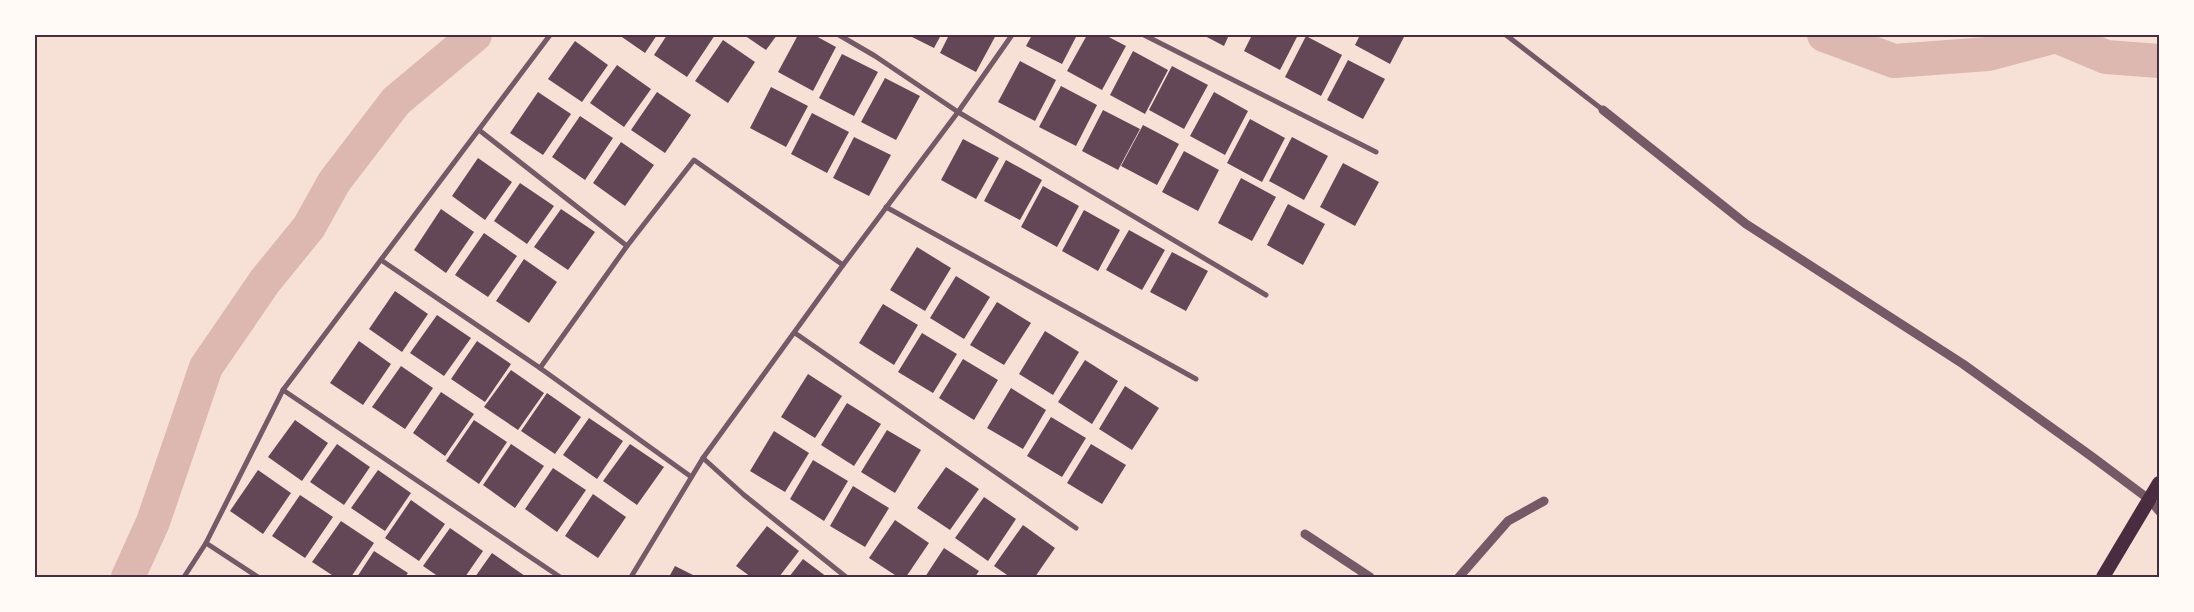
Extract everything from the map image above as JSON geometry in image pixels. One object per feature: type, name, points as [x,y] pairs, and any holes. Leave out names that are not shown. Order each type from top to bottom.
[{"type":"highway","points":[[2103,577],[2159,483]]},
{"type":"street","points":[[184,577],[206,543],[283,390],[550,35]]},
{"type":"street","points":[[839,35],[875,56],[958,112],[1266,295]]},
{"type":"street","points":[[631,577],[690,476],[843,265],[958,112],[1012,35]]},
{"type":"street","points":[[1144,35],[1376,152]]},
{"type":"street","points":[[1506,35],[1604,110],[1746,224],[1963,364],[2150,500],[2159,511]]},
{"type":"street","points":[[479,130],[628,246]]},
{"type":"street","points":[[540,368],[628,246],[694,160],[843,265]]},
{"type":"street","points":[[886,207],[1196,379]]},
{"type":"street","points":[[380,260],[540,368],[690,476]]},
{"type":"street","points":[[795,333],[1076,528]]},
{"type":"street","points":[[283,390],[560,577]]},
{"type":"street","points":[[703,458],[744,495],[846,577]]},
{"type":"street","points":[[1459,577],[1508,521],[1544,501]]},
{"type":"street","points":[[1305,534],[1370,577]]},
{"type":"street","points":[[206,543],[258,577]]},
{"type":"building","points":[[619,35],[657,35],[645,53]]},
{"type":"building","points":[[667,35],[715,35],[687,77],[654,55]]},
{"type":"building","points":[[744,35],[777,35],[766,50]]},
{"type":"building","points":[[798,35],[814,35],[836,47],[813,91],[778,72]]},
{"type":"building","points":[[908,35],[941,35],[934,48]]},
{"type":"building","points":[[949,35],[996,35],[976,72],[940,53]]},
{"type":"building","points":[[1032,35],[1077,35],[1062,64],[1026,46]]},
{"type":"building","points":[[1087,35],[1105,35],[1126,46],[1102,90],[1067,71]]},
{"type":"building","points":[[1203,35],[1229,35],[1224,46]]},
{"type":"building","points":[[1252,35],[1298,35],[1280,70],[1244,51]]},
{"type":"building","points":[[1360,35],[1405,35],[1390,64],[1355,45]]},
{"type":"building","points":[[1306,36],[1342,55],[1321,96],[1285,77]]},
{"type":"building","points":[[723,40],[755,62],[728,103],[695,81]]},
{"type":"building","points":[[575,41],[608,65],[582,102],[548,79]]},
{"type":"building","points":[[1133,51],[1168,70],[1145,114],[1110,95]]},
{"type":"building","points":[[842,54],[878,72],[854,116],[819,98]]},
{"type":"building","points":[[1348,60],[1385,79],[1363,119],[1327,100]]},
{"type":"building","points":[[1020,61],[1056,80],[1035,121],[998,102]]},
{"type":"building","points":[[617,65],[651,89],[624,127],[590,103]]},
{"type":"building","points":[[1172,66],[1208,85],[1184,129],[1149,110]]},
{"type":"building","points":[[885,78],[920,96],[896,140],[861,122]]},
{"type":"building","points":[[1061,86],[1097,105],[1076,146],[1039,127]]},
{"type":"building","points":[[771,87],[808,106],[786,147],[750,128]]},
{"type":"building","points":[[538,92],[571,114],[543,155],[510,133]]},
{"type":"building","points":[[657,92],[691,115],[665,153],[631,130]]},
{"type":"building","points":[[1214,92],[1248,111],[1225,155],[1190,136]]},
{"type":"building","points":[[1103,110],[1140,129],[1118,170],[1082,151]]},
{"type":"building","points":[[812,113],[849,132],[827,173],[791,154]]},
{"type":"building","points":[[580,116],[613,138],[585,180],[552,157]]},
{"type":"building","points":[[1250,119],[1285,138],[1262,182],[1227,163]]},
{"type":"building","points":[[1143,125],[1179,144],[1157,185],[1121,166]]},
{"type":"building","points":[[854,137],[891,155],[869,196],[833,178]]},
{"type":"building","points":[[1292,137],[1328,156],[1304,200],[1269,181]]},
{"type":"building","points":[[963,139],[999,158],[976,199],[941,180]]},
{"type":"building","points":[[621,142],[654,165],[625,206],[593,183]]},
{"type":"building","points":[[1184,151],[1219,170],[1198,211],[1162,192]]},
{"type":"building","points":[[478,158],[512,182],[485,220],[452,196]]},
{"type":"building","points":[[1006,160],[1042,180],[1020,220],[984,201]]},
{"type":"building","points":[[1343,163],[1379,182],[1355,226],[1320,207]]},
{"type":"building","points":[[1241,178],[1276,197],[1252,241],[1218,223]]},
{"type":"building","points":[[520,183],[554,206],[527,244],[494,221]]},
{"type":"building","points":[[1043,186],[1079,206],[1057,247],[1021,227]]},
{"type":"building","points":[[1288,204],[1325,224],[1303,265],[1267,245]]},
{"type":"building","points":[[441,209],[474,232],[446,273],[414,250]]},
{"type":"building","points":[[561,209],[595,232],[568,270],[534,247]]},
{"type":"building","points":[[1084,210],[1120,230],[1098,271],[1062,251]]},
{"type":"building","points":[[1129,230],[1165,250],[1142,290],[1106,270]]},
{"type":"building","points":[[484,233],[517,256],[488,297],[455,275]]},
{"type":"building","points":[[917,247],[951,268],[925,311],[890,290]]},
{"type":"building","points":[[1172,252],[1208,271],[1186,311],[1150,292]]},
{"type":"building","points":[[524,259],[557,282],[529,323],[496,301]]},
{"type":"building","points":[[956,276],[990,297],[964,339],[930,318]]},
{"type":"building","points":[[395,291],[428,314],[402,352],[369,329]]},
{"type":"building","points":[[997,302],[1031,323],[1004,365],[970,345]]},
{"type":"building","points":[[883,304],[918,325],[894,365],[859,343]]},
{"type":"building","points":[[437,315],[471,338],[444,376],[410,353]]},
{"type":"building","points":[[1045,331],[1079,352],[1053,395],[1019,374]]},
{"type":"building","points":[[922,333],[957,354],[933,393],[898,372]]},
{"type":"building","points":[[359,341],[391,364],[363,405],[330,383]]},
{"type":"building","points":[[477,341],[511,364],[485,402],[451,379]]},
{"type":"building","points":[[963,359],[998,380],[974,420],[939,398]]},
{"type":"building","points":[[1085,360],[1118,381],[1092,424],[1058,402]]},
{"type":"building","points":[[401,366],[433,388],[405,429],[372,407]]},
{"type":"building","points":[[511,370],[544,393],[518,430],[484,407]]},
{"type":"building","points":[[808,374],[842,396],[815,438],[781,417]]},
{"type":"building","points":[[1125,386],[1159,408],[1132,450],[1099,429]]},
{"type":"building","points":[[1011,388],[1046,410],[1023,449],[987,428]]},
{"type":"building","points":[[441,392],[474,414],[445,456],[413,433]]},
{"type":"building","points":[[547,393],[581,417],[555,454],[521,431]]},
{"type":"building","points":[[847,403],[881,424],[854,466],[821,445]]},
{"type":"building","points":[[1051,417],[1086,438],[1062,477],[1027,456]]},
{"type":"building","points":[[589,418],[623,441],[597,479],[563,455]]},
{"type":"building","points":[[295,420],[328,443],[302,481],[268,457]]},
{"type":"building","points":[[474,420],[507,442],[479,484],[446,461]]},
{"type":"building","points":[[887,430],[921,450],[895,493],[861,472]]},
{"type":"building","points":[[774,431],[809,453],[785,492],[750,471]]},
{"type":"building","points":[[337,444],[370,467],[344,505],[310,482]]},
{"type":"building","points":[[511,444],[544,466],[515,508],[483,485]]},
{"type":"building","points":[[630,444],[664,467],[637,505],[603,481]]},
{"type":"building","points":[[1091,444],[1126,465],[1102,504],[1067,483]]},
{"type":"building","points":[[813,460],[848,481],[824,521],[790,499]]},
{"type":"building","points":[[946,467],[979,489],[950,530],[917,508]]},
{"type":"building","points":[[553,468],[586,490],[557,532],[525,509]]},
{"type":"building","points":[[258,470],[291,493],[263,534],[230,511]]},
{"type":"building","points":[[378,470],[411,493],[385,531],[351,508]]},
{"type":"building","points":[[853,486],[889,508],[865,547],[830,526]]},
{"type":"building","points":[[593,494],[626,517],[598,558],[565,536]]},
{"type":"building","points":[[300,495],[333,517],[305,558],[272,536]]},
{"type":"building","points":[[984,497],[1016,519],[988,561],[955,538]]},
{"type":"building","points":[[411,500],[445,524],[419,561],[385,538]]},
{"type":"building","points":[[895,520],[929,543],[906,577],[898,577],[869,558]]},
{"type":"building","points":[[341,521],[374,543],[351,577],[335,577],[312,562]]},
{"type":"building","points":[[1023,525],[1055,548],[1035,577],[1010,577],[994,566]]},
{"type":"building","points":[[767,526],[799,551],[779,577],[751,577],[736,566]]},
{"type":"building","points":[[450,528],[483,551],[465,577],[439,577],[423,566]]},
{"type":"building","points":[[944,548],[979,571],[975,577],[925,577]]},
{"type":"building","points":[[374,551],[408,573],[405,577],[357,577]]},
{"type":"building","points":[[492,553],[525,576],[475,577]]},
{"type":"building","points":[[803,559],[827,577],[789,577]]},
{"type":"building","points":[[675,566],[697,577],[669,577]]},
{"type":"waterway","points":[[128,577],[153,522],[206,367],[265,281],[309,227],[334,182],[396,101],[475,35]]},
{"type":"waterway","points":[[1824,35],[1894,61],[1988,54],[2056,36],[2106,57],[2159,61]]}]
